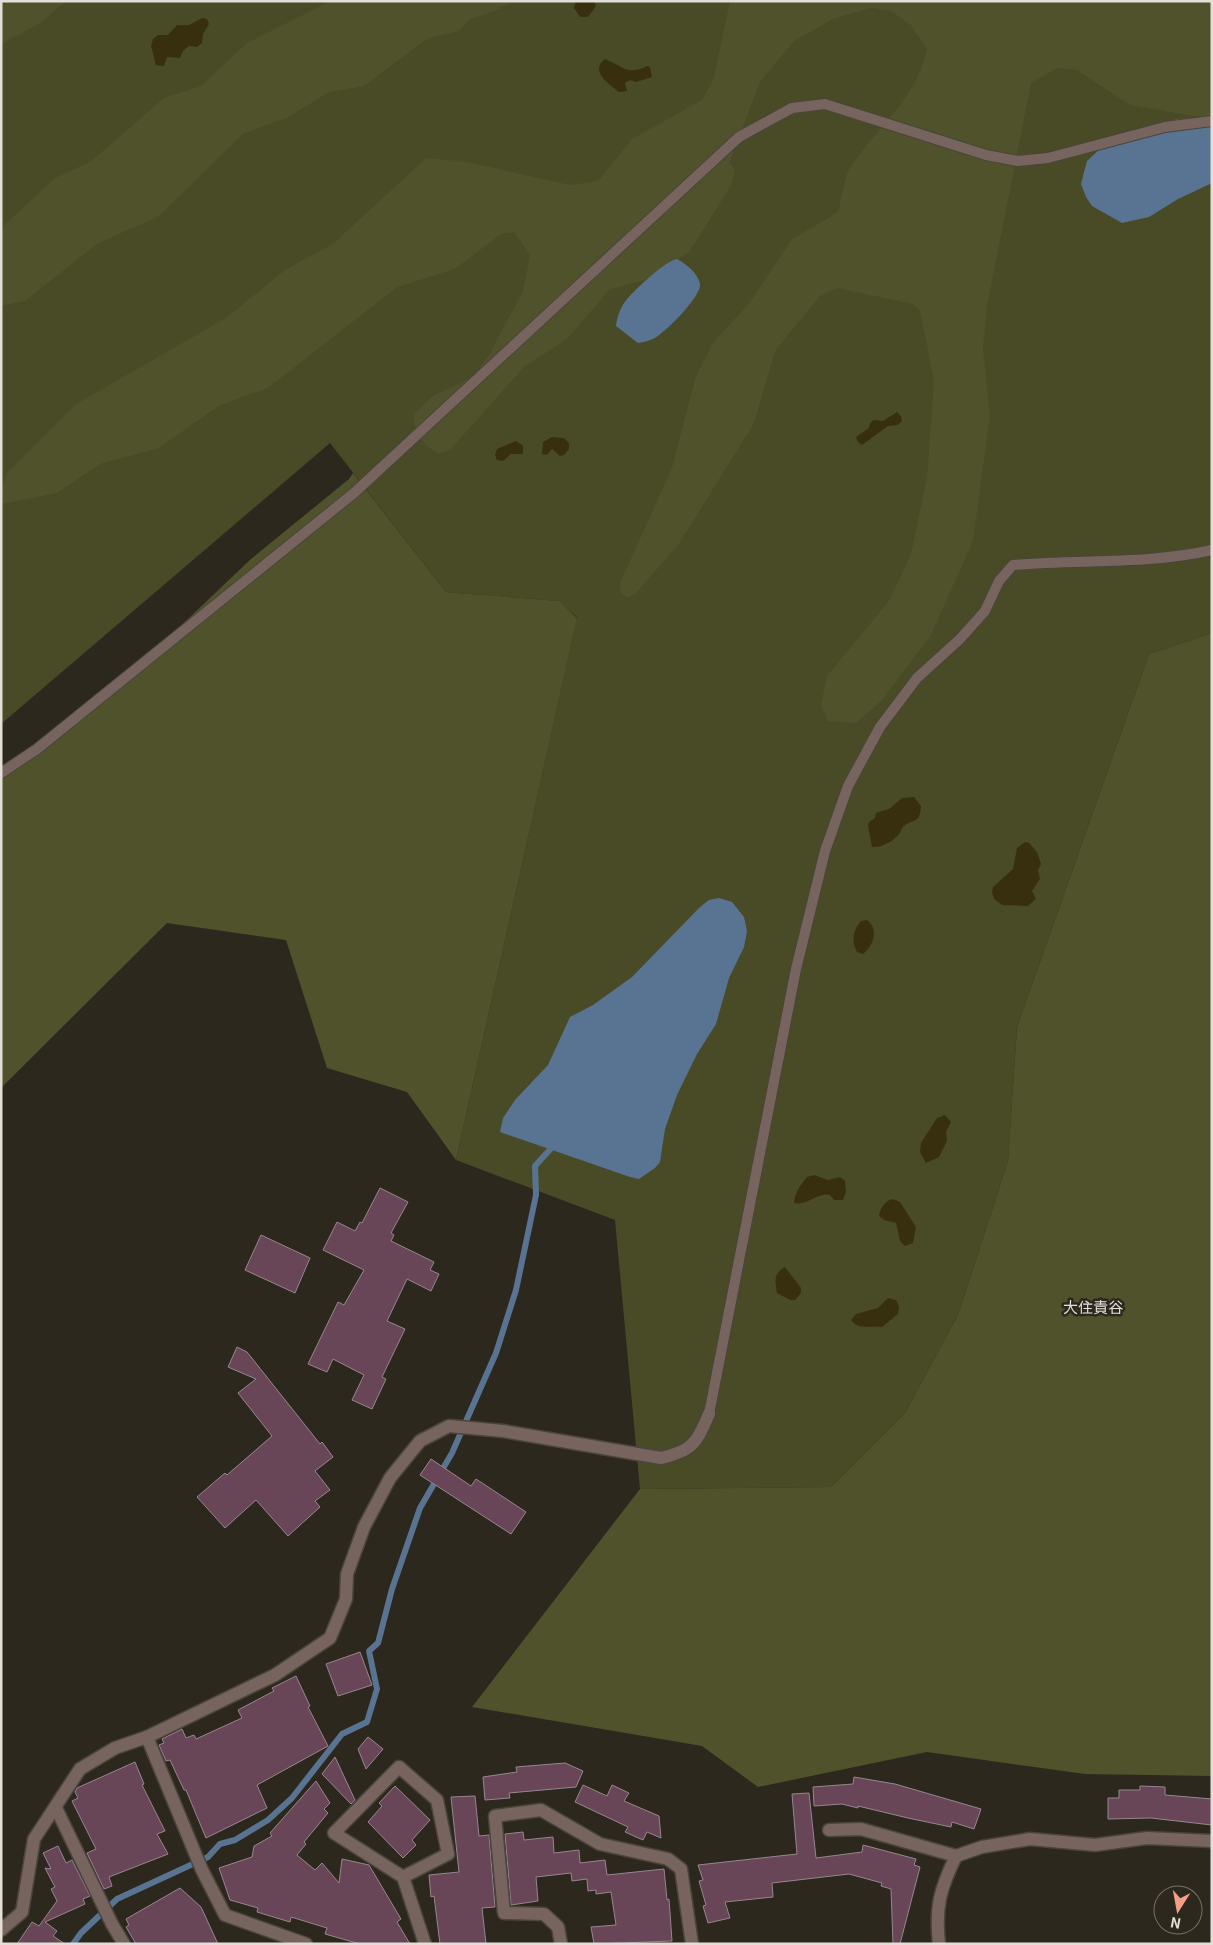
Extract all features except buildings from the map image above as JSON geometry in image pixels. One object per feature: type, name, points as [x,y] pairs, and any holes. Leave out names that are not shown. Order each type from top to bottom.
[{"type":"street","points":[[1,1930],[22,1912],[34,1839],[80,1769],[115,1748],[148,1737],[275,1675],[330,1638],[346,1599],[347,1574],[364,1526],[390,1478],[420,1441],[449,1426],[503,1431],[661,1458],[681,1453],[697,1440],[709,1414]]},
{"type":"street","points":[[148,1737],[202,1870],[225,1915],[306,1944]]},
{"type":"street","points":[[403,1877],[448,1854],[437,1800],[399,1767],[334,1833],[403,1877],[425,1944]]},
{"type":"street","points":[[56,1808],[112,1924],[124,1944]]},
{"type":"street","points":[[560,1944],[558,1927],[544,1914],[504,1913],[495,1816],[541,1810],[600,1844],[668,1859],[681,1869],[692,1944]]},
{"type":"street","points":[[829,1830],[861,1829],[956,1856],[982,1847],[1030,1839],[1095,1844],[1147,1838],[1212,1841]]},
{"type":"street","points":[[939,1944],[936,1916],[942,1888],[956,1856]]},
{"type":"lane","points":[[1,773],[37,750],[354,493],[739,137],[792,108],[825,104],[986,155],[1018,161],[1048,158],[1165,127],[1212,121]]},
{"type":"lane","points":[[709,1414],[794,978],[807,923],[825,851],[848,786],[880,727],[917,678],[960,639],[984,611],[999,581],[1013,565],[1135,560],[1188,555],[1212,550]]},
{"type":"green space","points":[[1,1],[1212,1],[1212,633],[1149,654],[1017,1027],[1008,1161],[958,1315],[905,1413],[831,1487],[640,1489],[615,1220],[456,1160],[577,617],[558,601],[446,592],[330,443],[1,724]]},
{"type":"green space","points":[[1,1],[66,1],[39,24],[1,44]]},
{"type":"green space","points":[[331,1],[512,1],[499,9],[469,20],[459,31],[428,38],[364,86],[329,92],[287,118],[244,133],[158,217],[98,243],[25,301],[1,306],[1,228],[55,178],[90,162],[164,98],[201,86],[247,43]]},
{"type":"green space","points":[[730,1],[1212,1],[1212,119],[1130,105],[1077,70],[1057,68],[1031,83],[987,306],[983,349],[990,415],[973,541],[930,637],[881,701],[856,723],[828,721],[821,705],[827,676],[889,601],[911,554],[927,478],[934,381],[920,310],[913,304],[837,288],[820,296],[775,351],[754,423],[679,544],[636,593],[628,598],[621,593],[620,583],[672,468],[696,376],[713,343],[750,302],[792,239],[838,212],[844,183],[850,168],[915,82],[927,49],[911,25],[891,11],[872,8],[835,18],[794,41],[760,82],[729,163],[735,169],[732,184],[690,251],[649,279],[610,289],[567,339],[525,366],[451,449],[439,454],[423,442],[415,427],[414,414],[434,395],[471,378],[488,357],[523,291],[530,255],[514,232],[501,234],[455,269],[397,287],[268,388],[220,405],[159,448],[100,464],[57,493],[2,504],[1,487],[8,472],[76,404],[226,318],[285,270],[333,244],[426,158],[467,162],[570,185],[598,181],[632,139],[702,100],[714,78]]},
{"type":"green space","points":[[353,473],[446,592],[559,601],[577,618],[456,1160],[407,1092],[327,1068],[286,940],[167,923],[1,1088],[1,767],[110,693],[251,559],[349,479]]},
{"type":"green space","points":[[1212,633],[1212,1776],[1085,1774],[927,1752],[758,1787],[702,1746],[472,1707],[640,1489],[831,1487],[905,1413],[958,1315],[1008,1161],[1017,1027],[1149,654]]},
{"type":"sand","points":[[576,1],[594,1],[596,6],[588,17],[580,17],[574,8]]},
{"type":"sand","points":[[202,18],[207,19],[209,24],[203,34],[202,43],[197,47],[189,46],[183,51],[180,58],[167,57],[164,66],[156,65],[151,46],[153,39],[158,35],[168,35],[177,25],[189,25]]},
{"type":"sand","points":[[605,59],[630,70],[650,67],[652,77],[636,82],[630,80],[625,83],[627,91],[619,92],[600,73],[599,68]]},
{"type":"sand","points":[[897,412],[901,416],[902,421],[898,425],[888,426],[862,445],[858,442],[856,437],[869,428],[870,423],[874,420],[883,421]]},
{"type":"sand","points":[[552,437],[564,438],[569,443],[569,449],[564,455],[560,456],[552,449],[547,455],[542,454],[543,442]]},
{"type":"sand","points":[[516,441],[523,446],[523,454],[511,454],[503,461],[497,460],[495,455],[497,449]]},
{"type":"sand","points":[[914,797],[921,806],[918,818],[903,827],[900,833],[891,841],[884,845],[872,847],[868,826],[869,822],[875,818],[876,813],[889,809],[902,798]]},
{"type":"sand","points":[[1025,842],[1029,843],[1037,852],[1041,864],[1038,870],[1040,879],[1032,891],[1036,899],[1028,906],[1002,905],[994,899],[993,887],[1013,869],[1017,848]]},
{"type":"sand","points":[[867,920],[873,928],[874,937],[870,946],[863,954],[857,952],[854,936],[856,928],[861,921]]},
{"type":"sand","points":[[945,1115],[951,1122],[946,1132],[947,1141],[939,1157],[926,1163],[920,1152],[921,1143],[937,1118]]},
{"type":"sand","points":[[814,1175],[828,1180],[840,1177],[845,1181],[846,1192],[843,1200],[834,1200],[830,1195],[821,1195],[804,1203],[794,1203],[802,1183],[807,1177]]},
{"type":"sand","points":[[893,1199],[900,1202],[916,1227],[913,1243],[905,1246],[900,1241],[896,1223],[884,1220],[879,1216],[883,1205]]},
{"type":"sand","points":[[785,1267],[801,1288],[801,1293],[795,1300],[790,1300],[777,1293],[775,1281],[778,1272]]},
{"type":"sand","points":[[888,1298],[896,1300],[899,1306],[898,1314],[882,1327],[861,1327],[851,1320],[856,1314],[878,1308]]},
{"type":"water","points":[[1212,118],[1212,183],[1178,199],[1149,217],[1122,223],[1092,206],[1081,184],[1087,161],[1102,147],[1155,131],[1176,119]]},
{"type":"water","points":[[677,259],[688,266],[697,276],[700,284],[699,290],[689,305],[665,330],[653,339],[638,343],[616,326],[623,304],[644,282]]},
{"type":"water","points":[[719,898],[732,902],[744,917],[747,931],[744,947],[729,978],[716,1024],[697,1054],[677,1095],[665,1129],[660,1162],[655,1168],[639,1179],[630,1177],[500,1132],[503,1118],[515,1100],[548,1065],[570,1017],[593,1005],[632,977],[699,908],[709,900]]},
{"type":"waterway","points":[[73,1944],[81,1933],[117,1899],[208,1857],[220,1844],[235,1840],[268,1820],[292,1798],[342,1734],[367,1722],[377,1689],[369,1651],[378,1643],[392,1589],[420,1508],[452,1453],[496,1353],[516,1290],[536,1195],[535,1166],[555,1144]]},
{"type":"district","name":"大住責谷","points":[[1093,1308]]}]
